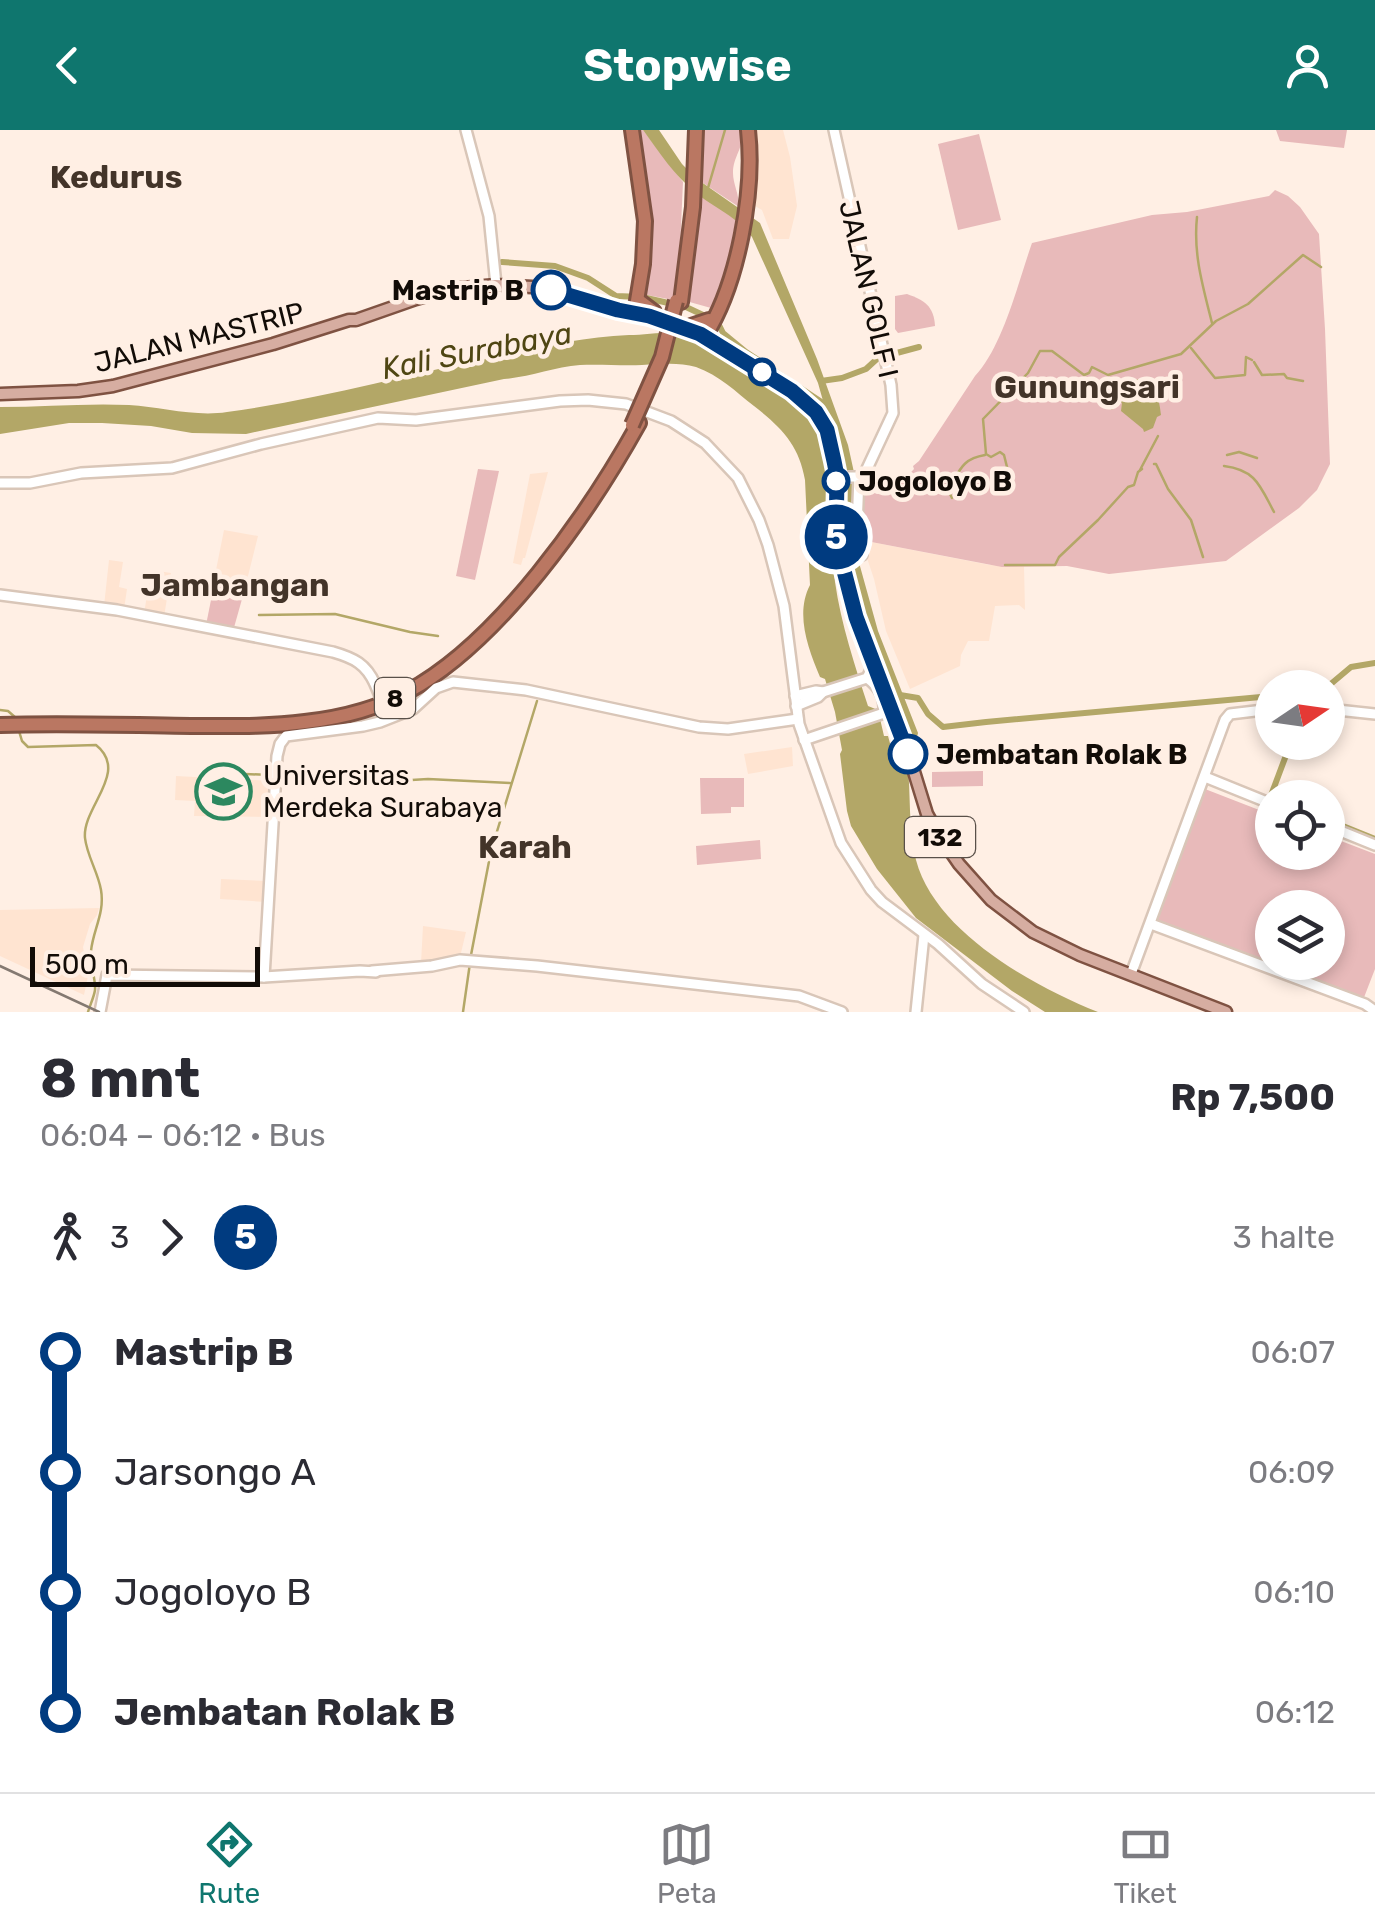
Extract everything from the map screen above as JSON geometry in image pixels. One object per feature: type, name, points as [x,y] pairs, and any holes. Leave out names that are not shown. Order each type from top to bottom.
[{"type":"highway","points":[[630,130],[645,222],[633,303],[654,312]]},
{"type":"highway","name":"8","points":[[4,722],[284,724],[348,714],[399,696],[449,666],[492,626],[582,515],[610,472],[666,358],[678,302],[690,206],[693,130]]},
{"type":"highway","points":[[708,326],[734,270],[745,206],[746,130]]},
{"type":"main road","name":"JALAN MASTRIP","points":[[0,394],[112,386],[273,344],[450,285],[532,282],[633,303],[657,318],[708,326]]},
{"type":"main road","points":[[654,312],[708,326]]},
{"type":"main road","name":"132","points":[[708,326],[815,405],[832,435],[840,477],[838,534],[888,712]]},
{"type":"main road","name":"132","points":[[876,662],[888,712],[904,734],[937,829],[959,864],[983,891],[1033,932],[1072,951],[1235,1012]]},
{"type":"main road","name":"132","points":[[1210,1002],[1226,1012]]},
{"type":"street","points":[[468,130],[492,216],[498,282]]},
{"type":"street","name":"JALAN GOLF I","points":[[834,130],[891,385],[894,414],[867,470],[858,478]]},
{"type":"street","points":[[474,150],[496,253]]},
{"type":"street","points":[[0,483],[30,484],[82,474],[172,468],[360,420],[416,420],[560,401],[613,402],[656,414],[678,425],[705,444],[738,478],[759,520],[786,621],[798,719],[841,842],[874,893],[982,984],[1024,1012]]},
{"type":"street","points":[[840,477],[858,478],[856,528],[862,555],[844,560]]},
{"type":"street","points":[[0,595],[117,610],[333,652],[362,664],[370,673],[389,717]]},
{"type":"street","points":[[795,701],[814,691],[865,678],[876,662]]},
{"type":"street","points":[[865,678],[880,684]]},
{"type":"street","points":[[264,976],[278,749],[288,735],[363,726],[416,708],[436,688],[456,682],[537,692],[699,727],[728,729],[798,719]]},
{"type":"street","points":[[1132,972],[1225,720],[1230,714],[1255,711]]},
{"type":"street","points":[[1345,711],[1375,714]]},
{"type":"street","points":[[803,737],[888,712]]},
{"type":"street","points":[[1205,777],[1255,797]]},
{"type":"street","points":[[1345,833],[1375,844]]},
{"type":"street","points":[[1151,924],[1365,1004],[1375,1012]]},
{"type":"street","points":[[916,1012],[924,935]]},
{"type":"street","points":[[100,1012],[106,976],[264,976],[462,964],[590,971],[780,994],[803,997],[842,1012]]},
{"type":"shaded area","points":[[636,130],[643,130],[683,182],[679,270],[673,300],[642,294]]},
{"type":"shaded area","points":[[643,130],[659,130],[697,179],[760,223],[817,359],[848,445],[855,477],[853,541],[878,631],[918,733],[906,753],[913,847],[927,886],[943,910],[990,953],[1045,987],[1098,1012],[1045,1012],[1012,991],[916,918],[877,869],[851,826],[835,712],[805,631],[804,608],[810,585],[802,468],[794,447],[781,430],[712,374],[676,364],[570,366],[246,434],[69,423],[0,434],[0,407],[113,405],[190,413],[227,412],[561,343],[612,336],[689,334],[735,359],[792,399],[814,419],[824,436],[833,476],[833,562],[841,613],[868,706],[878,710],[884,736],[894,747],[906,731],[847,558],[841,533],[844,476],[818,383],[752,237],[687,185]]},
{"type":"shaded area","points":[[703,130],[742,130],[733,173],[739,207],[697,179]]},
{"type":"shaded area","points":[[753,130],[783,130],[797,206],[789,239],[773,239],[762,210],[755,206]]},
{"type":"shaded area","points":[[1276,130],[1347,130],[1344,148],[1280,141]]},
{"type":"shaded area","points":[[979,134],[1001,220],[958,230],[938,144]]},
{"type":"shaded area","points":[[1275,190],[1300,207],[1319,234],[1330,464],[1317,490],[1299,508],[1226,561],[1109,574],[1067,566],[1002,567],[861,540],[860,487],[877,494],[892,492],[914,469],[994,348],[1032,243],[1152,215],[1269,196]]},
{"type":"shaded area","points":[[698,194],[736,219],[728,263],[711,308],[686,301]]},
{"type":"shaded area","points":[[907,294],[927,305],[935,326],[898,333],[895,296]]},
{"type":"shaded area","points":[[1137,379],[1152,389],[1161,415],[1153,428],[1144,432],[1121,411],[1122,403],[1119,401],[1112,410],[1104,402],[1116,389],[1128,394],[1126,384]]},
{"type":"shaded area","points":[[478,469],[499,471],[475,580],[456,576]]},
{"type":"shaded area","points":[[548,472],[525,558],[521,565],[513,563],[530,474]]},
{"type":"shaded area","points":[[224,530],[258,536],[244,592],[213,585]]},
{"type":"shaded area","points":[[861,540],[990,565],[1024,566],[1025,610],[1019,605],[995,606],[989,641],[968,641],[960,666],[910,689],[886,631]]},
{"type":"shaded area","points":[[109,560],[123,562],[119,587],[127,589],[124,609],[104,606]]},
{"type":"shaded area","points":[[151,570],[171,573],[164,617],[144,614]]},
{"type":"shaded area","points":[[214,585],[244,592],[233,631],[206,625]]},
{"type":"shaded area","points":[[792,747],[793,766],[748,774],[744,754]]},
{"type":"shaded area","points":[[983,771],[983,786],[932,787],[932,772]]},
{"type":"shaded area","name":"Universitas Merdeka Surabaya","points":[[176,776],[272,781],[270,817],[194,816],[195,801],[175,800]]},
{"type":"shaded area","points":[[700,778],[744,778],[744,807],[731,807],[731,813],[701,814]]},
{"type":"shaded area","points":[[1205,789],[1255,808],[1255,870],[1345,870],[1345,843],[1375,854],[1375,969],[1363,1000],[1310,980],[1345,980],[1345,890],[1255,890],[1255,959],[1155,921]]},
{"type":"shaded area","points":[[760,840],[761,859],[697,865],[696,846]]},
{"type":"shaded area","points":[[221,879],[268,881],[266,902],[220,899]]},
{"type":"shaded area","points":[[99,908],[83,947],[88,976],[84,995],[0,956],[0,910]]},
{"type":"shaded area","points":[[423,926],[466,932],[460,957],[421,963]]},
{"type":"waterway","points":[[708,188],[725,130]]},
{"type":"waterway","points":[[1197,217],[1198,257],[1212,323]]},
{"type":"waterway","points":[[1010,479],[1004,455],[986,454],[983,419],[1028,373],[1040,351],[1052,351],[1084,375],[1092,367],[1108,375],[1181,354],[1216,321],[1248,304],[1303,255],[1321,267]]},
{"type":"waterway","points":[[502,262],[555,266],[588,278],[616,296],[642,297],[686,307],[718,323],[723,333],[746,352],[829,407]]},
{"type":"waterway","points":[[821,381],[842,378],[866,369],[878,358],[919,347]]},
{"type":"waterway","points":[[1191,348],[1215,378],[1245,375],[1246,357],[1252,360]]},
{"type":"waterway","points":[[1254,362],[1262,375],[1284,374],[1303,381]]},
{"type":"waterway","points":[[1140,470],[1158,436]]},
{"type":"waterway","points":[[1227,455],[1239,452],[1257,458]]},
{"type":"waterway","points":[[952,498],[948,490],[962,467],[985,455]]},
{"type":"waterway","points":[[1154,464],[1191,520],[1203,557]]},
{"type":"waterway","points":[[1224,466],[1250,475],[1274,512]]},
{"type":"waterway","points":[[1005,565],[1055,565],[1134,485],[1142,469]]},
{"type":"waterway","points":[[259,615],[335,614],[438,636]]},
{"type":"waterway","points":[[1345,672],[1351,667],[1375,663]]},
{"type":"waterway","points":[[900,695],[918,698],[943,727],[1255,698]]},
{"type":"waterway","points":[[471,955],[491,851],[537,701]]},
{"type":"waterway","points":[[0,710],[16,718]]},
{"type":"waterway","points":[[19,731],[28,747],[96,745],[105,755],[108,767],[85,838],[102,898],[91,951],[95,990],[88,1012]]},
{"type":"waterway","points":[[1277,780],[1284,760]]},
{"type":"waterway","points":[[224,773],[270,775]]},
{"type":"waterway","points":[[278,775],[510,783]]},
{"type":"waterway","points":[[1345,827],[1375,839]]},
{"type":"waterway","points":[[463,1012],[470,963]]},
{"type":"railway","points":[[0,966],[99,1012]]},
{"type":"bus line","name":"5","points":[[551,290],[649,316],[709,338],[792,391],[816,412],[830,440],[837,476],[836,540],[856,617],[908,754]]},
{"type":"place","name":"Mastrip B","points":[[551,290]]},
{"type":"place","name":"Jogoloyo B","points":[[836,481]]},
{"type":"place","name":"Jembatan Rolak B","points":[[908,754]]},
{"type":"place","name":"Universitas Merdeka Surabaya","points":[[224,791]]},
{"type":"district","name":"Kedurus","points":[[116,177]]},
{"type":"district","name":"Gunungsari","points":[[1087,387]]},
{"type":"district","name":"Jambangan","points":[[235,585]]},
{"type":"district","name":"Karah","points":[[525,847]]},
{"type":"water label","name":"Kali Surabaya","points":[[477,351]]}]
